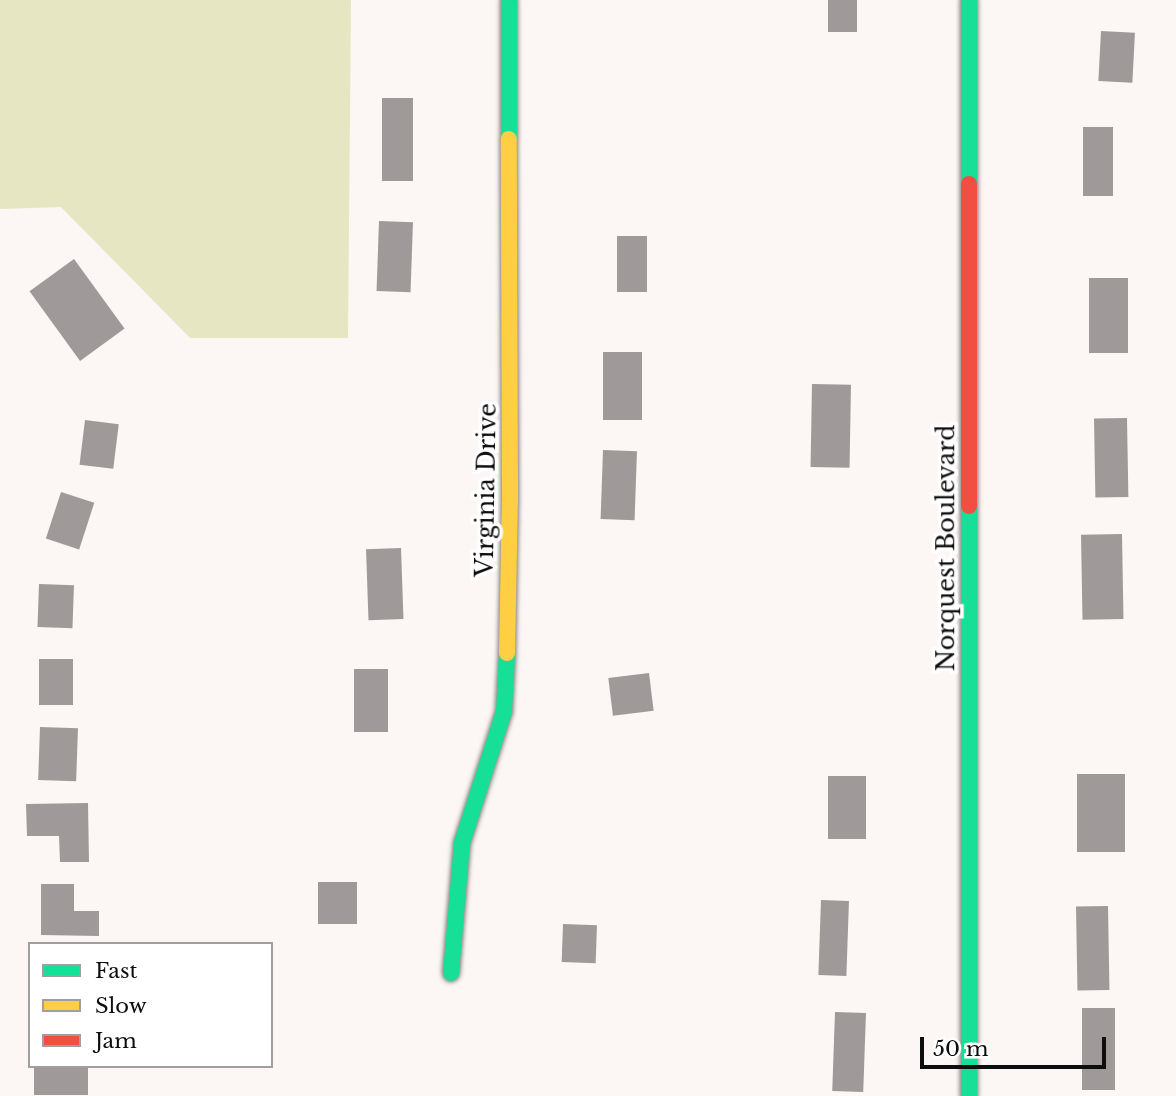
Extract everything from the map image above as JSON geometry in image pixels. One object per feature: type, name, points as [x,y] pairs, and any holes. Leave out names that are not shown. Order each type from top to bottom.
[{"type":"street","name":"Virginia Drive","points":[[451,973],[462,843],[503,711],[506,688],[510,501],[509,0]]},
{"type":"street","name":"Norquest Boulevard","points":[[969,0],[969,1096]]},
{"type":"green space","points":[[0,0],[351,0],[348,338],[190,338],[61,207],[0,209]]},
{"type":"building","points":[[828,0],[857,0],[857,32],[828,32]]},
{"type":"building","points":[[1101,31],[1135,33],[1132,83],[1098,81]]},
{"type":"building","points":[[382,98],[413,98],[413,181],[382,181]]},
{"type":"building","points":[[1083,127],[1113,127],[1113,196],[1083,196]]},
{"type":"building","points":[[379,221],[413,222],[411,292],[377,291]]},
{"type":"building","points":[[617,236],[647,236],[647,292],[617,292]]},
{"type":"building","points":[[74,259],[125,329],[80,361],[30,291]]},
{"type":"building","points":[[1089,278],[1128,278],[1128,353],[1089,353]]},
{"type":"building","points":[[603,352],[642,352],[642,420],[603,420]]},
{"type":"building","points":[[812,384],[851,385],[850,468],[811,467]]},
{"type":"building","points":[[1127,418],[1128,497],[1095,498],[1094,419]]},
{"type":"building","points":[[85,420],[119,424],[113,469],[80,465]]},
{"type":"building","points":[[603,450],[637,451],[635,520],[601,519]]},
{"type":"building","points":[[61,492],[94,503],[79,549],[46,539]]},
{"type":"building","points":[[1122,534],[1123,619],[1082,620],[1081,535]]},
{"type":"building","points":[[401,548],[403,619],[368,620],[366,549]]},
{"type":"building","points":[[39,584],[74,585],[72,628],[37,627]]},
{"type":"building","points":[[39,659],[73,659],[73,705],[39,705]]},
{"type":"building","points":[[354,669],[388,669],[388,732],[354,732]]},
{"type":"building","points":[[649,673],[654,711],[613,716],[608,678]]},
{"type":"building","points":[[40,727],[78,728],[76,781],[38,780]]},
{"type":"building","points":[[1077,774],[1125,774],[1125,852],[1077,852]]},
{"type":"building","points":[[828,776],[866,776],[866,839],[828,839]]},
{"type":"building","points":[[88,803],[89,862],[60,862],[59,836],[27,836],[26,804]]},
{"type":"building","points":[[318,882],[357,882],[357,924],[318,924]]},
{"type":"building","points":[[41,884],[74,884],[74,911],[99,911],[99,936],[41,935]]},
{"type":"building","points":[[821,900],[849,901],[846,976],[818,975]]},
{"type":"building","points":[[1108,906],[1109,990],[1077,991],[1076,907]]},
{"type":"building","points":[[563,924],[597,925],[596,963],[562,962]]},
{"type":"building","points":[[1082,1008],[1115,1008],[1115,1090],[1082,1090]]},
{"type":"building","points":[[835,1012],[866,1013],[863,1092],[832,1091]]},
{"type":"building","points":[[34,1068],[88,1068],[88,1095],[34,1095]]},
{"type":"traffic: fast","points":[[509,0],[509,139]]},
{"type":"traffic: fast","points":[[969,0],[969,184]]},
{"type":"traffic: fast","points":[[969,506],[969,1096]]},
{"type":"traffic: fast","points":[[451,973],[462,843],[504,711],[507,653]]},
{"type":"traffic: slow","points":[[507,653],[510,501],[509,139]]},
{"type":"traffic: jam","points":[[969,184],[969,506]]}]
